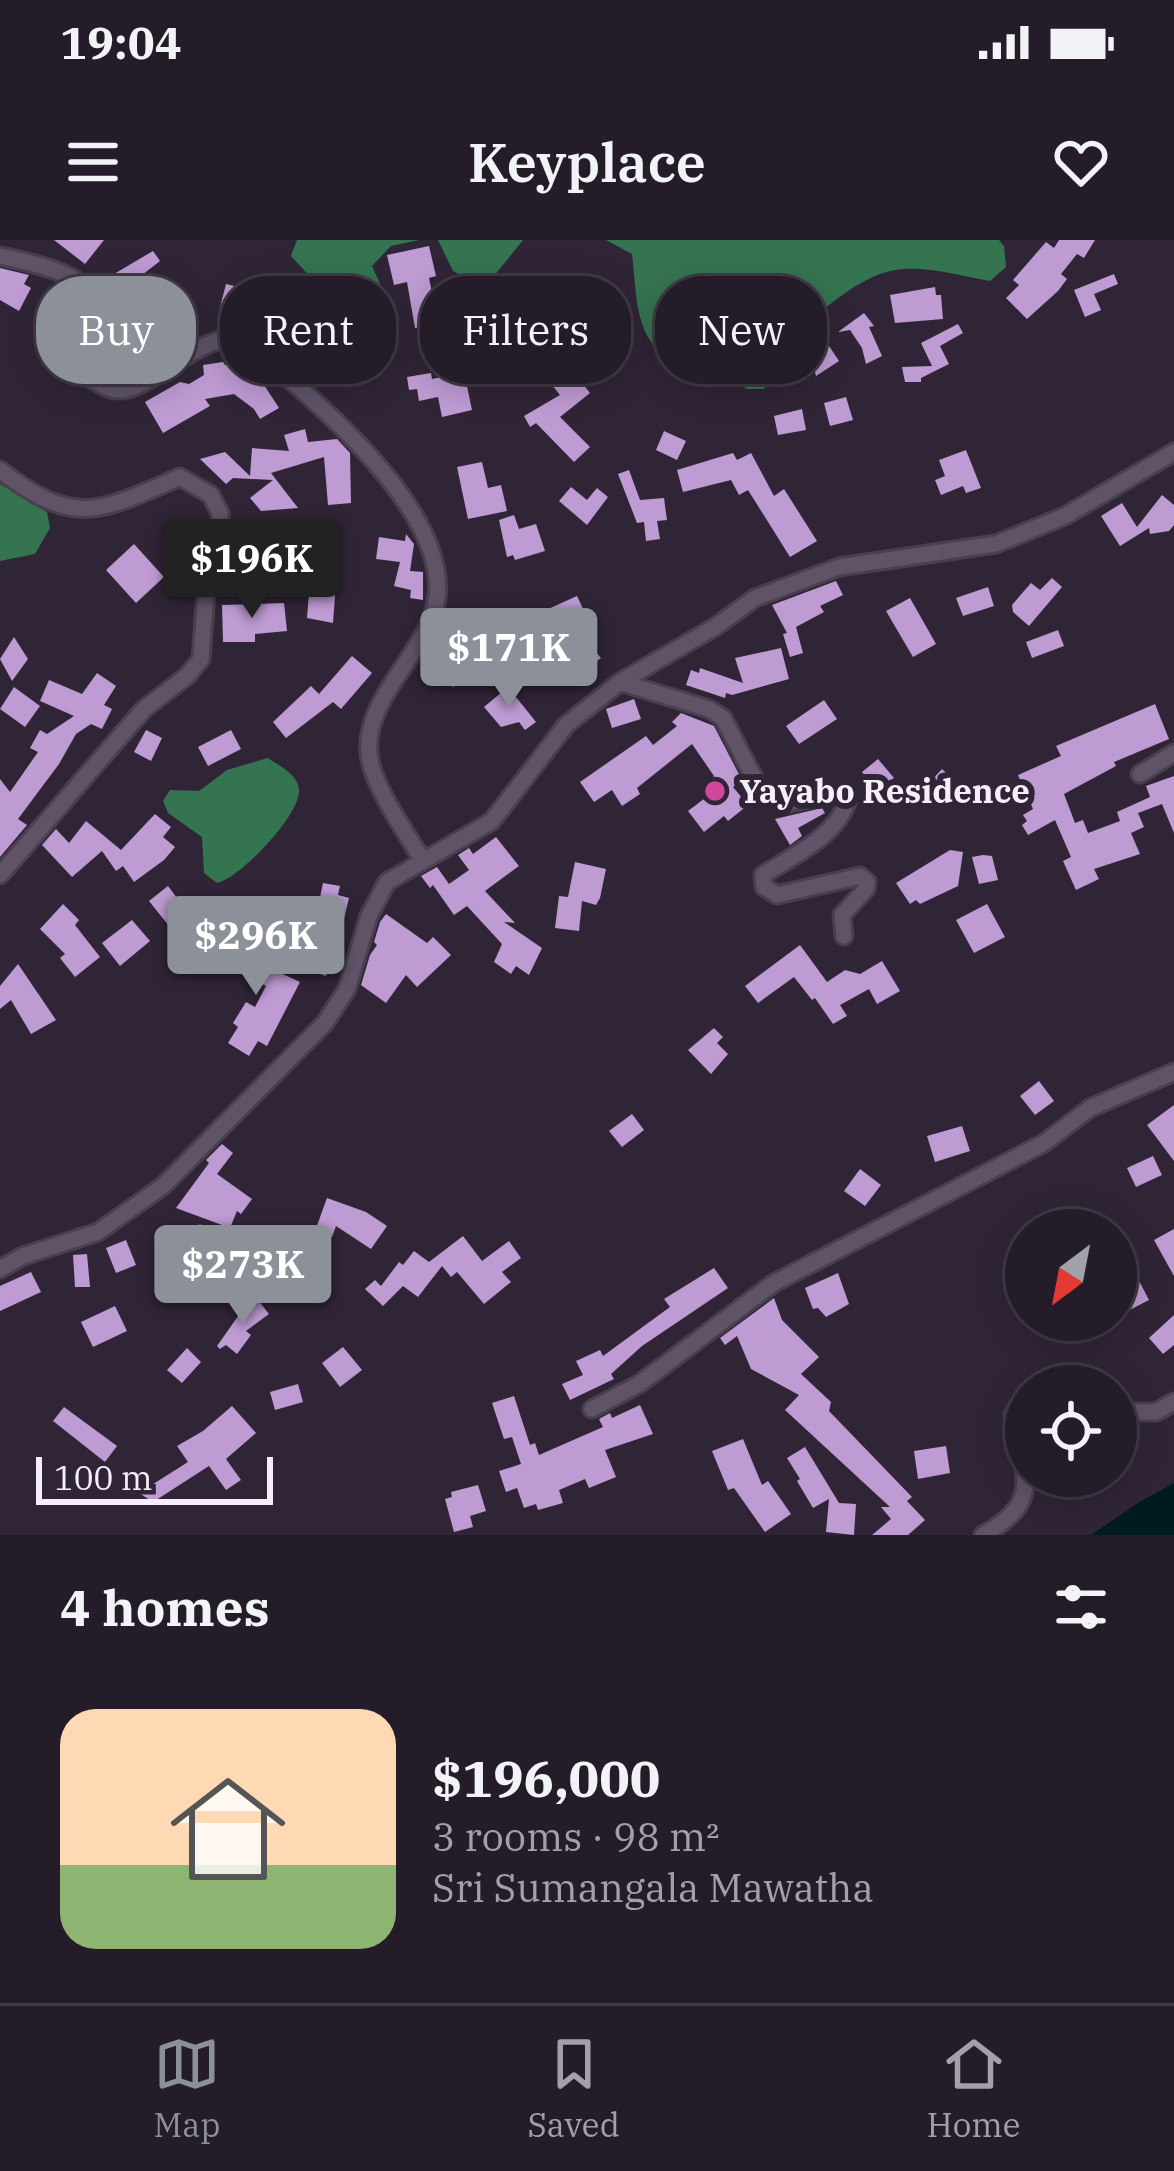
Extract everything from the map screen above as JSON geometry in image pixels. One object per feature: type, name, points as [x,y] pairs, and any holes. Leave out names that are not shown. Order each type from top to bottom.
[{"type":"street","points":[[0,256],[53,270],[91,292],[96,309],[85,359],[88,377],[104,387],[124,391],[218,340],[244,340],[341,423],[408,506],[439,579],[433,614],[369,728],[369,758],[422,859]]},
{"type":"street","points":[[0,1269],[23,1256],[98,1232],[163,1186],[325,1023],[347,989],[377,895],[387,883],[492,821],[566,725],[620,682],[755,598],[839,567],[996,544],[1065,516],[1174,452]]},
{"type":"street","points":[[0,470],[27,491],[70,511],[104,508],[180,477],[211,495],[220,513],[220,538],[207,580],[201,659],[144,709],[0,875]]},
{"type":"street","points":[[620,682],[709,709],[723,718],[762,793],[784,804],[843,792],[848,800],[842,817],[812,845],[763,875],[764,887],[777,895],[860,876],[867,882],[866,889],[842,915],[844,936]]},
{"type":"street","points":[[1140,774],[1174,753]]},
{"type":"street","points":[[592,1409],[638,1384],[774,1283],[1044,1143],[1090,1108],[1174,1072]]},
{"type":"street","points":[[1137,1412],[1156,1412],[1174,1402]]},
{"type":"street","points":[[983,1535],[1010,1520],[1023,1497]]},
{"type":"green space","points":[[297,240],[419,240],[391,246],[372,266],[377,276],[309,276],[291,256]]},
{"type":"green space","points":[[438,240],[523,240],[494,276],[462,276],[453,271]]},
{"type":"green space","points":[[606,240],[999,240],[1006,267],[990,281],[918,269],[895,270],[867,280],[827,306],[827,276],[655,276],[655,347],[638,310],[632,254]]},
{"type":"green space","points":[[739,384],[766,384],[764,389]]},
{"type":"green space","points":[[0,484],[47,512],[50,528],[35,554],[0,561]]},
{"type":"green space","points":[[268,758],[296,781],[296,803],[266,845],[217,883],[204,873],[202,837],[168,813],[163,801],[170,790],[199,791],[227,770]]},
{"type":"shaded area","points":[[1174,1483],[1174,1535],[1091,1535],[1141,1501]]},
{"type":"building","points":[[54,240],[104,240],[85,264]]},
{"type":"building","points":[[1059,240],[1095,240],[1084,258],[1077,254],[1061,274],[1067,279],[1058,291],[1027,319],[1006,298],[1019,285],[1013,280],[1046,242],[1054,248]]},
{"type":"building","points":[[429,246],[436,276],[420,276],[420,327],[415,328],[407,282],[396,285],[387,255]]},
{"type":"building","points":[[153,251],[160,261],[141,276],[114,274]]},
{"type":"building","points":[[0,268],[29,275],[24,284],[31,288],[19,311],[0,300]]},
{"type":"building","points":[[1114,274],[1118,284],[1094,294],[1101,310],[1085,317],[1074,290]]},
{"type":"building","points":[[935,287],[936,295],[941,295],[943,319],[895,323],[890,295]]},
{"type":"building","points":[[864,313],[874,326],[869,327],[882,356],[866,364],[850,330],[838,332]]},
{"type":"building","points":[[958,324],[963,333],[940,346],[949,364],[921,382],[905,382],[902,367],[932,366],[921,343]]},
{"type":"building","points":[[827,343],[839,361],[827,369]]},
{"type":"building","points":[[220,362],[220,384],[263,384],[279,408],[260,419],[234,394],[205,399],[210,406],[163,433],[145,402],[176,384],[196,384],[204,375],[203,365]]},
{"type":"building","points":[[420,375],[420,384],[467,384],[472,410],[442,417],[438,397],[419,401],[417,389],[409,390],[407,377]]},
{"type":"building","points":[[583,384],[590,393],[560,417],[590,447],[574,462],[536,423],[530,427],[524,416],[560,395],[552,385]]},
{"type":"building","points":[[846,397],[853,420],[830,426],[824,403]]},
{"type":"building","points":[[802,409],[806,430],[778,435],[774,416]]},
{"type":"building","points":[[305,429],[308,442],[337,439],[350,453],[351,503],[328,505],[324,457],[271,473],[298,508],[261,511],[250,498],[273,480],[233,478],[226,484],[200,459],[225,452],[250,476],[252,448],[289,451],[284,435]]},
{"type":"building","points":[[664,431],[686,441],[677,460],[656,450]]},
{"type":"building","points":[[966,450],[981,488],[966,493],[963,486],[941,495],[935,480],[945,476],[939,460]]},
{"type":"building","points":[[733,453],[737,460],[751,453],[774,496],[784,489],[817,541],[790,557],[748,490],[739,495],[731,480],[683,492],[677,470]]},
{"type":"building","points":[[482,462],[488,488],[501,485],[507,511],[468,519],[457,467]]},
{"type":"building","points":[[629,470],[640,500],[664,498],[667,520],[657,521],[660,539],[646,541],[644,522],[637,523],[618,474]]},
{"type":"building","points":[[571,487],[587,500],[597,488],[608,497],[587,525],[559,501]]},
{"type":"building","points":[[1162,495],[1174,505],[1174,525],[1169,531],[1150,534],[1149,528],[1120,546],[1101,516],[1122,503],[1137,527]]},
{"type":"building","points":[[514,515],[519,529],[536,524],[545,551],[515,560],[513,555],[507,557],[499,520]]},
{"type":"building","points":[[406,534],[414,544],[410,571],[423,572],[423,600],[410,598],[411,590],[394,586],[400,562],[376,559],[379,537],[405,541]]},
{"type":"building","points":[[134,544],[164,577],[136,603],[106,570]]},
{"type":"building","points":[[1052,578],[1062,587],[1029,626],[1013,612],[1012,605],[1031,583],[1040,590]]},
{"type":"building","points":[[310,580],[336,582],[333,623],[307,618]]},
{"type":"building","points":[[836,581],[843,595],[820,606],[824,612],[796,627],[803,653],[790,657],[783,634],[787,633],[772,605]]},
{"type":"building","points":[[988,587],[994,606],[963,616],[956,598]]},
{"type":"building","points":[[577,596],[586,615],[578,619],[581,625],[547,641],[535,615]]},
{"type":"building","points":[[910,598],[936,644],[913,657],[886,611]]},
{"type":"building","points":[[284,603],[287,631],[255,634],[255,642],[223,642],[222,605]]},
{"type":"building","points":[[1058,630],[1064,646],[1032,658],[1026,642]]},
{"type":"building","points":[[14,637],[28,659],[12,681],[0,659]]},
{"type":"building","points":[[585,639],[601,658],[565,686],[550,667]]},
{"type":"building","points":[[461,645],[478,670],[453,687],[436,663]]},
{"type":"building","points":[[781,648],[789,679],[726,693],[725,698],[686,685],[691,670],[699,673],[700,668],[743,683],[735,658]]},
{"type":"building","points":[[352,656],[372,673],[341,709],[333,702],[286,738],[273,722],[311,686],[319,694]]},
{"type":"building","points":[[97,673],[116,686],[104,705],[112,709],[102,729],[91,724],[76,734],[18,819],[27,825],[0,857],[0,779],[10,792],[38,752],[30,748],[40,730],[47,734],[74,716],[40,701],[49,680],[82,694]]},
{"type":"building","points":[[14,687],[40,706],[25,727],[0,709]]},
{"type":"building","points":[[508,687],[536,722],[525,730],[519,722],[501,727],[484,707]]},
{"type":"building","points":[[634,699],[641,719],[612,728],[606,709]]},
{"type":"building","points":[[824,700],[837,719],[799,744],[786,726]]},
{"type":"building","points":[[1155,704],[1169,739],[1114,762],[1116,766],[1064,794],[1075,823],[1083,820],[1088,833],[1120,821],[1117,812],[1150,797],[1146,786],[1174,776],[1174,833],[1162,804],[1138,813],[1144,827],[1131,833],[1140,854],[1094,869],[1099,879],[1076,890],[1063,861],[1071,857],[1055,820],[1028,835],[1022,825],[1027,821],[1023,815],[1033,809],[1018,775],[1061,756],[1056,746]]},
{"type":"building","points":[[681,713],[714,726],[742,780],[733,787],[748,805],[704,832],[688,811],[713,792],[706,783],[714,776],[692,744],[622,806],[612,790],[594,802],[580,782],[646,736],[653,745],[677,726],[672,722]]},
{"type":"building","points":[[146,730],[162,738],[151,761],[134,752]]},
{"type":"building","points":[[231,730],[241,749],[208,766],[198,747]]},
{"type":"building","points":[[878,759],[894,778],[877,791],[862,772]]},
{"type":"building","points":[[942,769],[958,784],[943,801],[927,785]]},
{"type":"building","points":[[822,808],[825,813],[798,828],[802,836],[790,845],[775,819]]},
{"type":"building","points":[[155,814],[171,827],[163,837],[175,847],[134,882],[123,866],[116,871],[102,851],[72,877],[42,845],[56,829],[69,843],[86,821],[121,850]]},
{"type":"building","points":[[496,837],[519,866],[485,891],[515,923],[504,922],[542,948],[529,975],[516,966],[511,974],[494,962],[502,944],[467,906],[454,915],[421,876],[437,867],[449,884],[469,870],[458,855],[469,848],[473,854]]},
{"type":"building","points":[[950,850],[963,852],[958,886],[910,904],[896,883]]},
{"type":"building","points":[[992,856],[998,880],[979,884],[972,857]]},
{"type":"building","points":[[575,862],[606,869],[596,905],[582,901],[579,931],[555,928],[559,896],[568,897]]},
{"type":"building","points":[[323,883],[340,886],[338,895],[349,898],[344,919],[317,912]]},
{"type":"building","points":[[168,886],[192,918],[182,926],[177,921],[169,926],[149,901]]},
{"type":"building","points":[[63,904],[79,920],[75,925],[100,957],[75,977],[60,958],[65,954],[40,929]]},
{"type":"building","points":[[987,904],[1005,937],[974,953],[956,920]]},
{"type":"building","points":[[386,914],[427,943],[433,937],[451,955],[417,987],[406,975],[386,1003],[361,985]]},
{"type":"building","points":[[132,920],[150,941],[120,966],[102,943]]},
{"type":"building","points":[[315,934],[337,942],[326,976],[303,968]]},
{"type":"building","points":[[211,941],[300,982],[267,1046],[258,1041],[249,1056],[228,1043],[246,1002],[255,1007],[266,986],[225,962],[223,969],[202,960]]},
{"type":"building","points":[[800,945],[827,982],[845,970],[860,974],[882,961],[900,991],[877,1004],[869,989],[840,1005],[847,1016],[833,1024],[794,977],[758,1003],[745,986]]},
{"type":"building","points":[[18,964],[56,1020],[31,1034],[11,1000],[0,1009],[0,986]]},
{"type":"building","points":[[714,1028],[723,1037],[717,1043],[728,1054],[711,1074],[688,1050]]},
{"type":"building","points":[[1039,1081],[1054,1101],[1035,1115],[1020,1096]]},
{"type":"building","points":[[1174,1105],[1174,1161],[1147,1125]]},
{"type":"building","points":[[632,1114],[644,1130],[622,1147],[609,1131]]},
{"type":"building","points":[[962,1126],[970,1151],[935,1162],[927,1136]]},
{"type":"building","points":[[222,1144],[233,1153],[217,1174],[252,1199],[241,1214],[237,1211],[230,1228],[176,1208],[209,1163],[206,1160]]},
{"type":"building","points":[[1153,1156],[1162,1175],[1136,1187],[1127,1168]]},
{"type":"building","points":[[860,1169],[881,1185],[865,1206],[844,1191]]},
{"type":"building","points":[[327,1198],[366,1212],[387,1226],[371,1249],[336,1226],[332,1237],[315,1231]]},
{"type":"building","points":[[200,1224],[221,1245],[207,1260],[186,1239]]},
{"type":"building","points":[[1174,1229],[1174,1276],[1154,1240]]},
{"type":"building","points":[[269,1235],[282,1246],[260,1272],[247,1261]]},
{"type":"building","points":[[463,1236],[482,1261],[509,1241],[521,1258],[502,1272],[511,1282],[484,1304],[457,1272],[451,1277],[442,1266],[418,1297],[403,1286],[383,1306],[365,1289],[375,1280],[381,1286],[414,1251],[429,1262]]},
{"type":"building","points":[[126,1240],[136,1265],[116,1273],[106,1248]]},
{"type":"building","points":[[87,1254],[90,1287],[75,1287],[73,1255]]},
{"type":"building","points":[[714,1268],[728,1288],[642,1346],[611,1374],[614,1379],[570,1400],[562,1384],[583,1375],[576,1361],[600,1350],[603,1356],[670,1307],[664,1299]]},
{"type":"building","points":[[31,1272],[41,1292],[0,1311],[0,1286]]},
{"type":"building","points":[[838,1273],[849,1304],[826,1317],[813,1309],[805,1288]]},
{"type":"building","points":[[1137,1277],[1149,1300],[1137,1306]]},
{"type":"building","points":[[774,1298],[782,1320],[819,1357],[801,1374],[831,1402],[829,1411],[912,1497],[907,1501],[925,1520],[908,1535],[872,1535],[891,1519],[881,1507],[890,1507],[785,1410],[799,1395],[751,1369],[737,1336],[725,1345],[720,1338]]},
{"type":"building","points":[[258,1300],[269,1314],[246,1331],[251,1335],[237,1354],[226,1345],[220,1349],[217,1346],[241,1312]]},
{"type":"building","points":[[115,1306],[127,1331],[93,1347],[81,1322]]},
{"type":"building","points":[[1174,1315],[1174,1345],[1163,1354],[1149,1338]]},
{"type":"building","points":[[343,1347],[362,1370],[340,1387],[322,1363]]},
{"type":"building","points":[[187,1348],[201,1362],[182,1383],[167,1370]]},
{"type":"building","points":[[298,1384],[303,1402],[275,1410],[270,1392]]},
{"type":"building","points":[[514,1396],[530,1445],[535,1443],[539,1455],[603,1427],[599,1419],[610,1413],[612,1418],[640,1405],[653,1434],[605,1450],[616,1477],[589,1488],[585,1479],[559,1490],[563,1503],[538,1510],[536,1504],[524,1508],[517,1488],[506,1492],[499,1471],[521,1464],[512,1437],[504,1439],[492,1403]]},
{"type":"building","points":[[232,1406],[256,1433],[226,1459],[241,1480],[226,1490],[209,1466],[153,1502],[139,1493],[188,1462],[177,1446]]},
{"type":"building","points":[[64,1407],[117,1446],[105,1462],[53,1421]]},
{"type":"building","points":[[743,1439],[762,1485],[768,1481],[791,1514],[765,1532],[734,1488],[728,1490],[712,1451]]},
{"type":"building","points":[[946,1446],[950,1473],[918,1479],[914,1451]]},
{"type":"building","points":[[805,1447],[839,1503],[856,1504],[854,1535],[826,1532],[829,1499],[813,1508],[797,1481],[787,1458]]},
{"type":"building","points":[[478,1485],[486,1511],[470,1516],[473,1527],[454,1532],[445,1499],[452,1497],[451,1492]]},
{"type":"place","name":"Yayabo Residence","points":[[715,791]]}]
